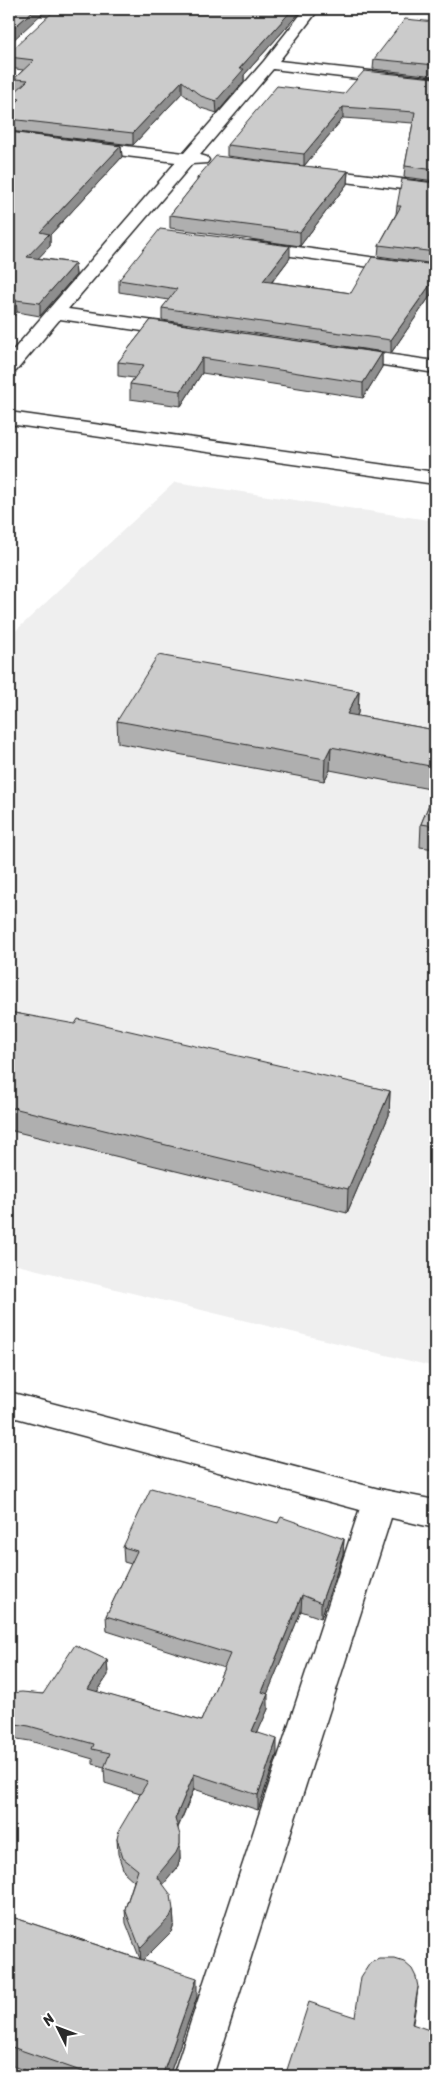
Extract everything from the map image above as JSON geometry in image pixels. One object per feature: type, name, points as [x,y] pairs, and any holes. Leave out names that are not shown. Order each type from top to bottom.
[{"type":"main road","points":[[33,9],[56,10]]},
{"type":"main road","points":[[9,367],[129,230],[187,158],[269,64],[312,9]]},
{"type":"main road","points":[[42,23],[56,10]]},
{"type":"main road","points":[[269,64],[435,84]]},
{"type":"main road","points":[[9,137],[217,162]]},
{"type":"main road","points":[[296,172],[435,188]]},
{"type":"main road","points":[[129,230],[148,232]]},
{"type":"main road","points":[[238,244],[435,270]]},
{"type":"main road","points":[[56,313],[202,334]]},
{"type":"main road","points":[[328,352],[435,367]]},
{"type":"main road","points":[[9,418],[435,478]]},
{"type":"main road","points":[[9,1404],[379,1502],[435,1514]]},
{"type":"main road","points":[[193,2076],[379,1502]]},
{"type":"shaded area","points":[[175,482],[435,521],[435,1367],[9,1263],[9,637]]},
{"type":"building","points":[[9,9],[35,9],[9,32]]},
{"type":"building","points":[[56,9],[293,9],[239,69],[244,69],[216,101],[201,96],[182,81],[133,133],[9,119],[9,110],[20,99],[10,97],[28,80],[14,79],[34,60],[9,57],[9,49],[14,48]]},
{"type":"building","points":[[405,19],[435,22],[435,65],[374,59]]},
{"type":"building","points":[[364,71],[435,78],[435,170],[405,166],[415,112],[343,107],[304,154],[227,145],[277,86],[344,94]]},
{"type":"building","points":[[9,132],[121,146],[40,232],[49,234],[27,257],[75,263],[40,303],[16,300],[9,307]]},
{"type":"building","points":[[216,156],[348,171],[300,232],[170,215]]},
{"type":"building","points":[[402,179],[435,183],[435,252],[379,245],[401,206],[397,206]]},
{"type":"building","points":[[160,229],[290,246],[263,281],[351,293],[372,257],[435,265],[435,278],[391,340],[162,308],[177,289],[119,280]]},
{"type":"building","points":[[151,320],[382,353],[363,383],[202,358],[181,391],[130,384],[144,365],[118,362]]},
{"type":"building","points":[[158,655],[359,691],[347,714],[435,730],[435,767],[331,747],[325,759],[117,721]]},
{"type":"building","points":[[435,790],[435,826],[421,824]]},
{"type":"building","points":[[9,1012],[75,1024],[78,1019],[390,1091],[348,1189],[9,1107]]},
{"type":"building","points":[[151,1488],[278,1523],[281,1517],[344,1539],[321,1603],[302,1595],[262,1692],[268,1694],[252,1731],[277,1739],[258,1795],[194,1774],[175,1819],[180,1835],[180,1844],[176,1853],[157,1876],[171,1895],[173,1910],[170,1917],[140,1948],[125,1909],[138,1870],[123,1858],[117,1839],[119,1830],[148,1781],[104,1768],[110,1753],[92,1749],[94,1744],[29,1726],[9,1723],[9,1693],[43,1694],[75,1645],[107,1660],[88,1689],[201,1721],[230,1654],[106,1616],[137,1551],[123,1547]]},
{"type":"building","points":[[9,1916],[197,1978],[162,2076],[95,2076],[9,2046]]},
{"type":"building","points":[[379,1959],[395,1959],[404,1962],[412,1969],[416,1977],[418,1987],[412,2024],[435,2032],[435,2076],[285,2076],[309,2002],[355,2017],[361,1977],[370,1963]]}]
